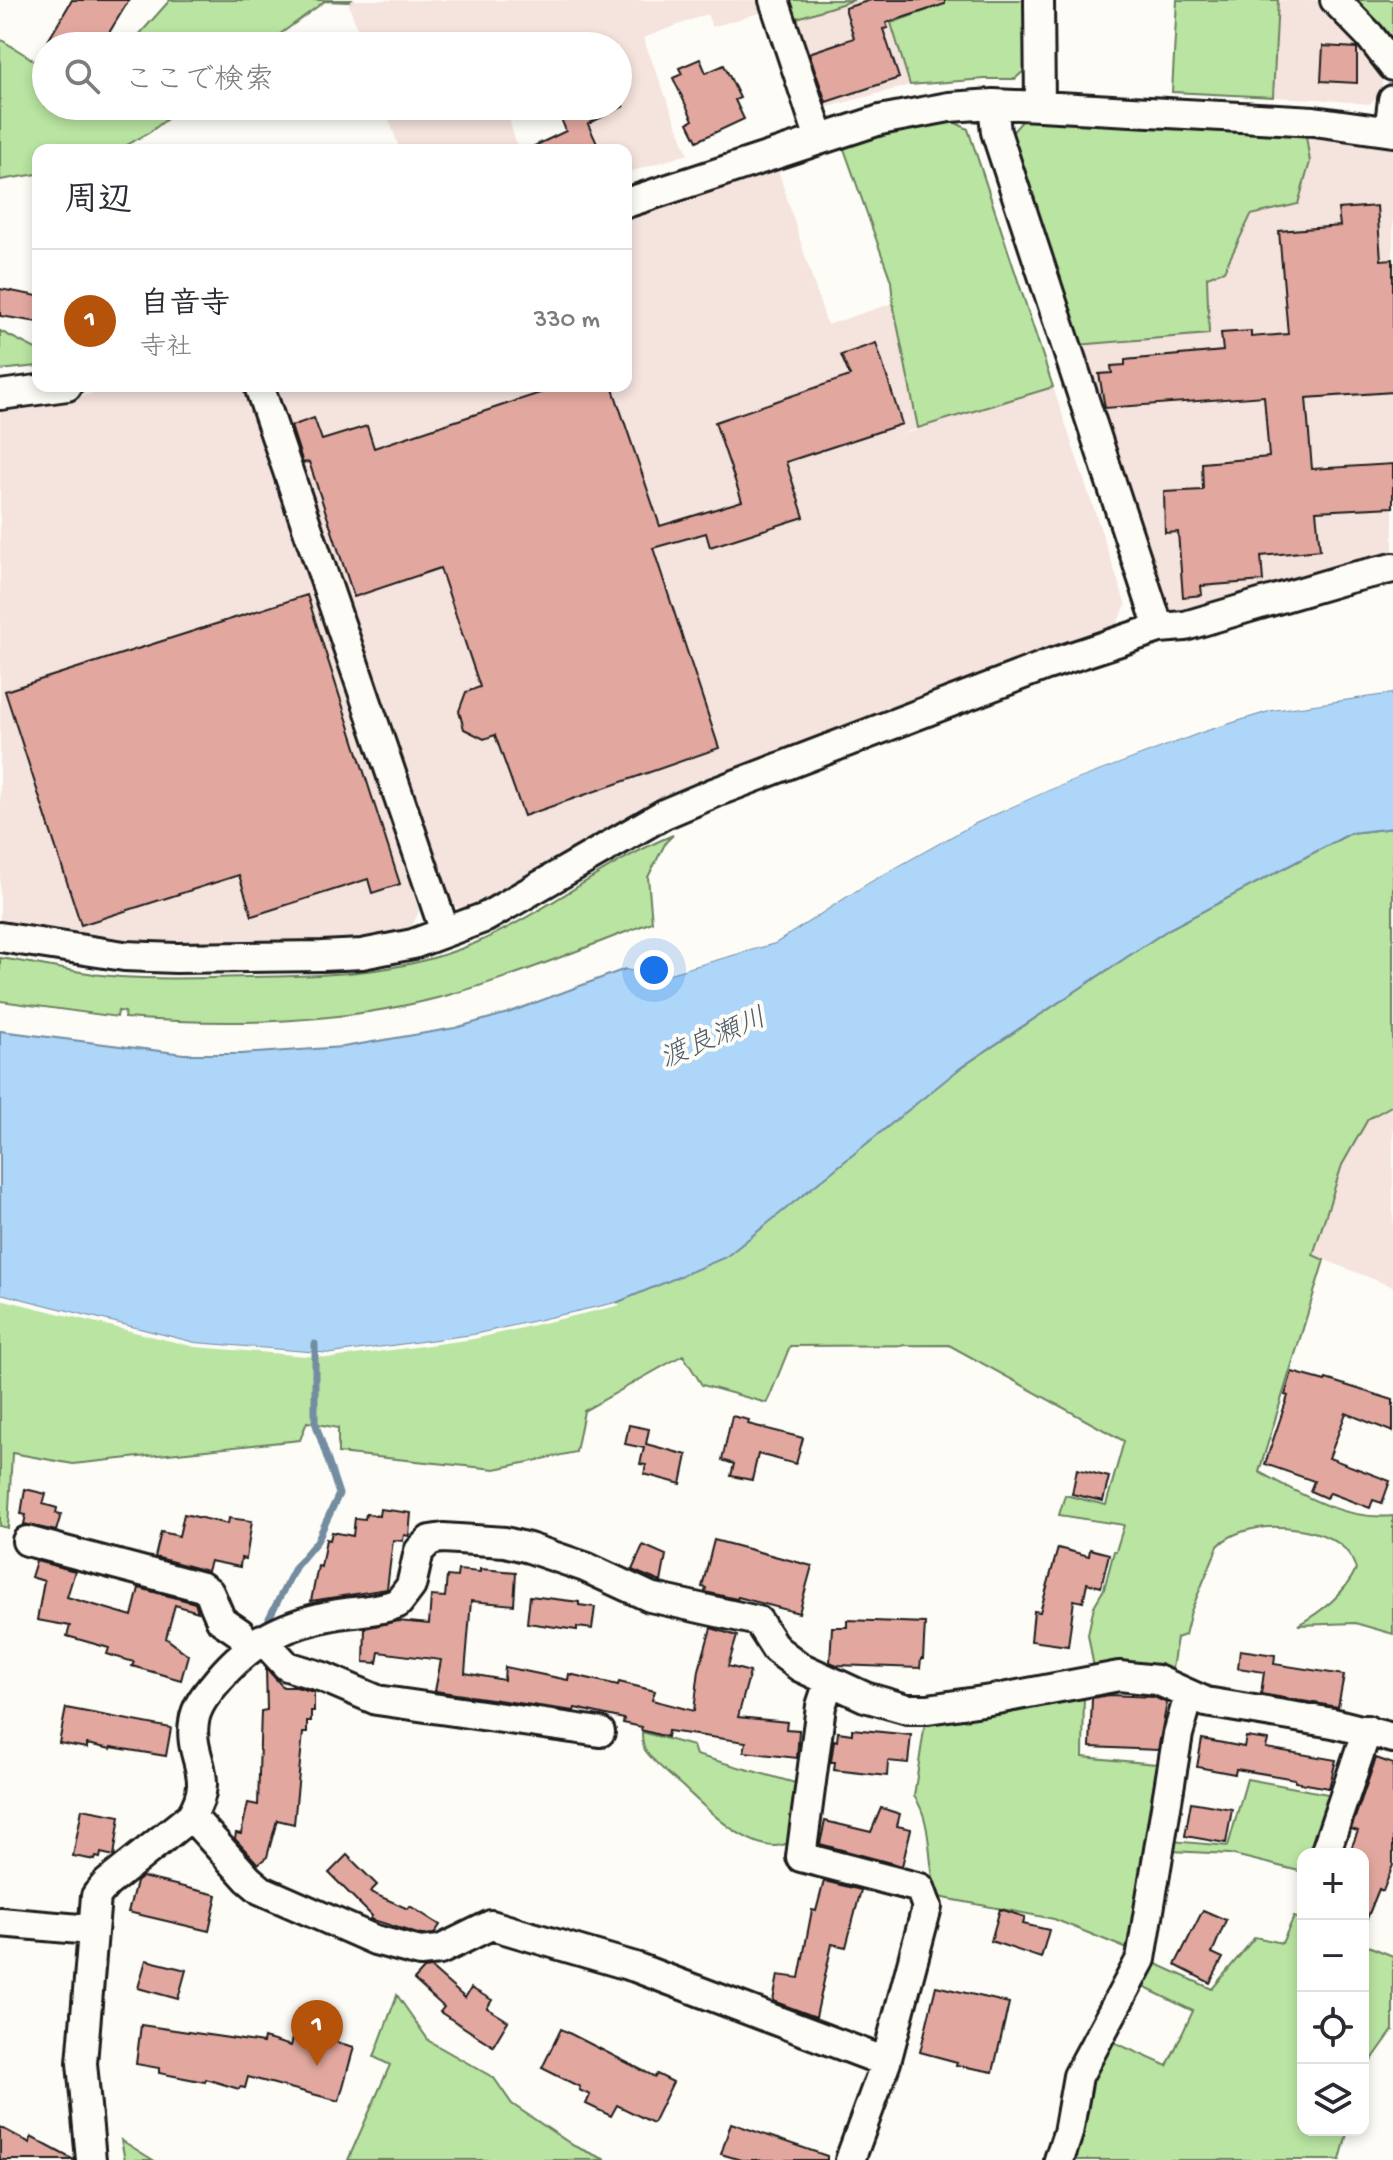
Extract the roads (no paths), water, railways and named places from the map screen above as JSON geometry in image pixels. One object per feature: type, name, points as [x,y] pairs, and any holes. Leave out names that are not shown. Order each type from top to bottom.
[{"type":"street","points":[[774,0],[820,139]]},
{"type":"street","points":[[1039,0],[1040,106]]},
{"type":"street","points":[[1335,0],[1369,35],[1393,66]]},
{"type":"street","points":[[632,201],[880,120],[929,110],[993,104],[1040,106],[1314,121],[1391,132],[1393,100]]},
{"type":"street","points":[[993,104],[996,132],[1159,628]]},
{"type":"street","points":[[0,395],[32,391]]},
{"type":"street","points":[[261,392],[445,932]]},
{"type":"street","points":[[0,937],[124,956],[176,958],[362,954],[413,944],[486,917],[517,901],[664,814],[958,699],[1159,628],[1185,626],[1393,568]]},
{"type":"street","points":[[91,2160],[82,2063],[96,1896],[191,1816],[199,1802],[202,1768],[193,1728],[194,1718],[205,1696],[230,1665],[256,1643],[311,1620],[398,1603],[411,1586],[419,1551],[430,1540],[505,1542],[585,1567],[650,1597],[758,1621],[784,1657],[829,1682],[887,1705],[928,1709],[1119,1676],[1157,1680],[1189,1696],[1230,1707],[1299,1716],[1380,1734],[1328,1848]]},
{"type":"street","points":[[27,1541],[202,1587],[214,1600],[221,1620],[287,1666],[323,1677],[377,1700],[600,1732]]},
{"type":"street","points":[[829,1682],[821,1706],[801,1857],[920,1888],[927,1907],[886,2062],[850,2160]]},
{"type":"street","points":[[1059,2160],[1068,2133],[1078,2076],[1141,1959],[1178,1734],[1189,1696]]},
{"type":"street","points":[[191,1816],[261,1890],[392,1946],[420,1952],[440,1950],[491,1925],[635,1967],[886,2062]]},
{"type":"street","points":[[0,1922],[91,1930]]},
{"type":"water","name":"渡良瀬川","points":[[1393,693],[1393,828],[1351,833],[1169,929],[963,1066],[726,1257],[616,1303],[473,1335],[332,1354],[195,1343],[0,1294],[0,1031],[184,1054],[241,1054],[343,1047],[455,1028],[508,1013],[625,969],[659,976],[775,943],[866,884],[973,824],[1050,789],[1204,731],[1272,710]]},
{"type":"waterway","points":[[269,1618],[296,1566],[317,1541],[339,1494],[315,1422],[315,1344]]},
{"type":"place","name":"自音寺","points":[[317,2066]]}]
